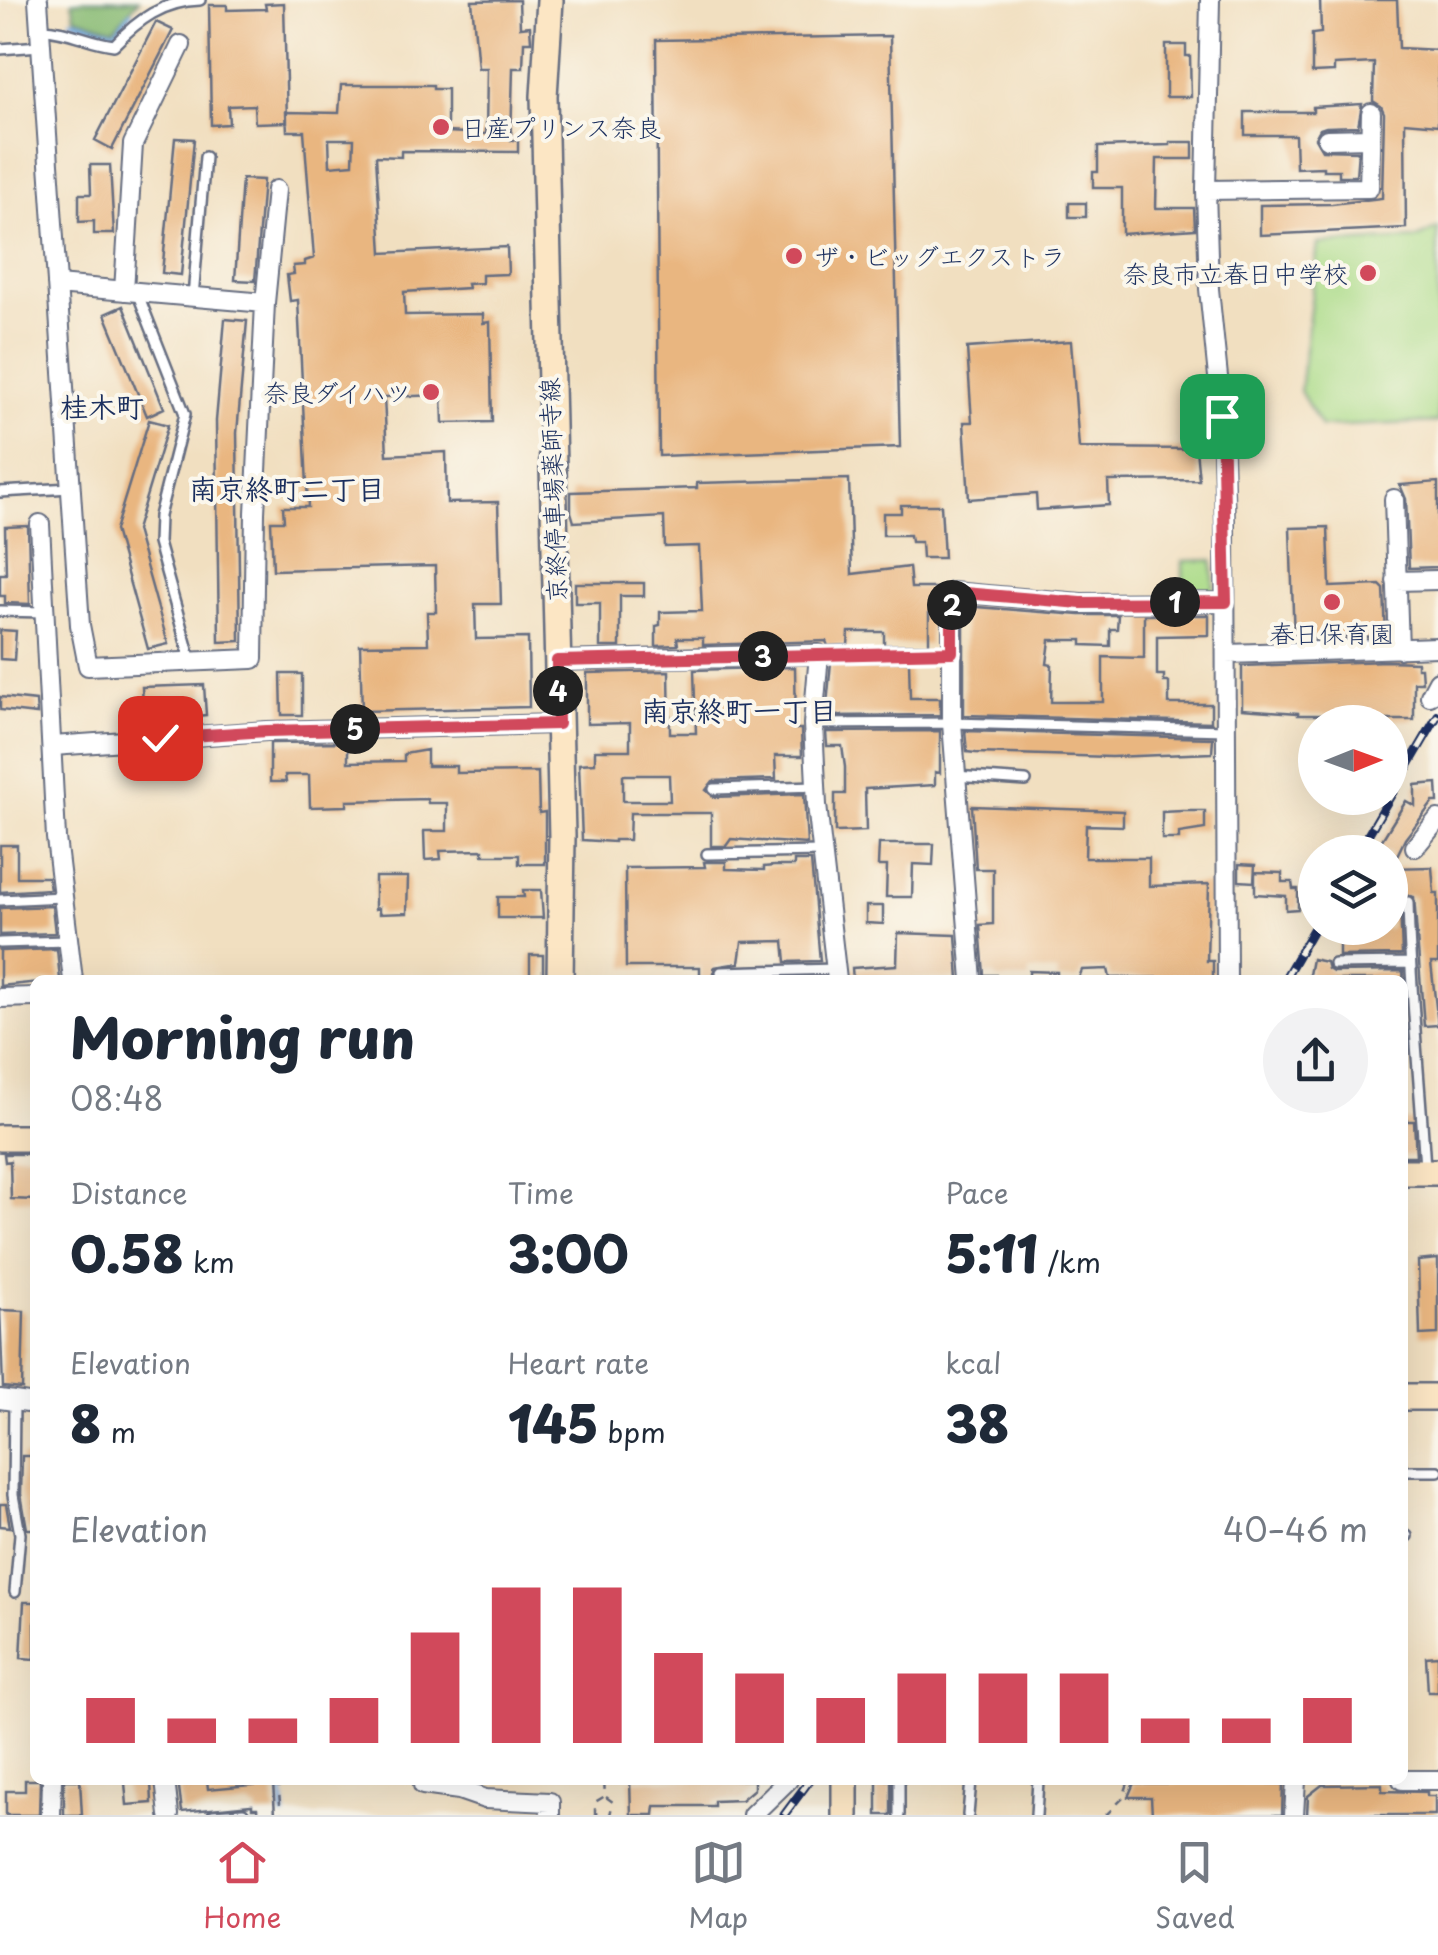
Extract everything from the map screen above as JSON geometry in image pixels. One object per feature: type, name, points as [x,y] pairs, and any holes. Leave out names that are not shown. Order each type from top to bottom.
[{"type":"main road","name":"京終停車場薬師寺線","points":[[550,0],[544,96],[562,836],[560,975]]},
{"type":"main road","points":[[0,1138],[30,1138]]},
{"type":"main road","points":[[1408,1397],[1438,1397]]},
{"type":"main road","points":[[845,1815],[846,1785]]},
{"type":"street","points":[[38,0],[80,625],[88,666],[253,659],[265,303],[276,190]]},
{"type":"street","points":[[1210,0],[1206,190],[1209,289],[1222,416],[1228,654],[1226,975]]},
{"type":"street","points":[[130,292],[133,144],[181,45]]},
{"type":"street","points":[[1206,190],[1369,188],[1370,113]]},
{"type":"street","points":[[1328,138],[1370,138]]},
{"type":"street","points":[[57,285],[265,303]]},
{"type":"street","points":[[1394,499],[1399,649]]},
{"type":"street","points":[[40,524],[56,838],[73,975]]},
{"type":"street","points":[[1396,581],[1438,580]]},
{"type":"street","points":[[972,975],[952,724],[952,592],[1081,603],[1226,602]]},
{"type":"street","points":[[1228,654],[1438,648]]},
{"type":"street","points":[[557,661],[819,654],[813,724],[816,786],[837,974]]},
{"type":"street","points":[[53,746],[267,731],[558,724]]},
{"type":"street","points":[[1415,847],[1438,819]]},
{"type":"street","points":[[0,998],[30,997]]},
{"type":"street","points":[[1408,1780],[1438,1780]]},
{"type":"street","points":[[52,1785],[52,1815]]},
{"type":"street","points":[[166,1785],[169,1815]]},
{"type":"street","points":[[423,1785],[485,1798],[550,1802],[550,1815]]},
{"type":"street","points":[[752,1815],[780,1785]]},
{"type":"street","points":[[1294,1815],[1296,1785]]},
{"type":"lane","points":[[0,49],[62,29],[89,42],[114,45],[141,18],[183,0],[200,0]]},
{"type":"lane","points":[[193,297],[205,157]]},
{"type":"lane","points":[[130,292],[185,414],[159,516],[158,544],[192,661]]},
{"type":"lane","points":[[0,492],[71,488]]},
{"type":"lane","points":[[0,611],[47,612]]},
{"type":"lane","points":[[819,654],[952,652]]},
{"type":"lane","points":[[813,724],[1226,730]]},
{"type":"lane","points":[[955,776],[1026,781]]},
{"type":"lane","points":[[714,789],[816,786]]},
{"type":"lane","points":[[707,854],[822,852]]},
{"type":"lane","points":[[0,900],[65,897]]},
{"type":"lane","points":[[1408,902],[1422,1172]]},
{"type":"lane","points":[[0,943],[70,942]]},
{"type":"lane","points":[[1334,964],[1410,964]]},
{"type":"lane","points":[[721,972],[837,974]]},
{"type":"lane","points":[[7,1400],[13,1495],[20,1534],[15,1592]]},
{"type":"lane","points":[[1408,1471],[1438,1471]]},
{"type":"lane","points":[[899,1785],[899,1815]]},
{"type":"lane","points":[[968,1815],[970,1785]]},
{"type":"lane","points":[[1036,1815],[1038,1785]]},
{"type":"lane","points":[[213,1815],[243,1813]]},
{"type":"path","points":[[278,1785],[281,1815]]},
{"type":"path","points":[[604,1785],[605,1796],[613,1802],[610,1815]]},
{"type":"path","points":[[1106,1815],[1123,1798],[1127,1785]]},
{"type":"path","points":[[598,1815],[595,1802],[605,1796]]},
{"type":"green space","points":[[139,0],[114,29],[75,17],[72,1]]},
{"type":"green space","points":[[1438,228],[1438,422],[1321,427],[1300,391],[1318,244],[1415,239]]},
{"type":"green space","points":[[1213,560],[1214,602],[1183,602],[1183,561]]},
{"type":"building","points":[[519,0],[520,27],[530,26],[531,42],[524,42],[523,68],[513,68],[511,140],[518,140],[518,152],[401,151],[401,157],[376,156],[382,253],[507,247],[508,274],[482,275],[482,283],[467,284],[468,288],[404,292],[405,315],[483,314],[483,323],[490,322],[492,422],[443,423],[442,395],[384,397],[387,455],[446,452],[447,503],[498,502],[501,604],[475,604],[476,639],[528,638],[529,707],[362,711],[360,645],[428,644],[427,612],[436,612],[435,566],[273,570],[271,521],[284,521],[283,507],[308,507],[298,300],[290,301],[287,275],[294,274],[293,266],[305,265],[305,261],[314,258],[304,131],[287,131],[286,112],[339,113],[341,85],[433,85],[433,89],[447,89],[447,132],[486,134],[487,68],[478,68],[472,1]],"holes":[[[329,139],[354,139],[353,164],[330,166]]]},
{"type":"building","points":[[1320,0],[1397,0],[1399,48],[1438,50],[1438,125],[1405,122],[1406,228],[1260,235],[1260,205],[1332,204],[1382,198],[1384,113],[1373,101],[1374,63],[1334,65],[1334,72],[1312,73],[1312,34],[1321,33]]},
{"type":"building","points":[[284,3],[287,122],[255,123],[254,105],[228,106],[229,124],[211,125],[209,5],[227,5],[227,10],[266,9],[265,4]]},
{"type":"building","points":[[156,22],[173,30],[112,149],[95,140]]},
{"type":"building","points":[[890,36],[900,447],[659,456],[656,40]]},
{"type":"building","points":[[1166,45],[1186,45],[1191,97],[1166,97]]},
{"type":"building","points":[[1362,104],[1358,126],[1326,127],[1315,138],[1322,150],[1358,151],[1356,176],[1339,176],[1339,170],[1323,167],[1296,168],[1295,135],[1245,135],[1245,112],[1313,112],[1313,107]]},
{"type":"building","points":[[175,138],[194,139],[181,275],[162,273]]},
{"type":"building","points":[[1193,142],[1193,159],[1157,159],[1156,208],[1194,208],[1195,229],[1122,234],[1122,188],[1093,188],[1093,172],[1098,172],[1098,147]]},
{"type":"building","points":[[90,165],[110,165],[114,234],[94,234],[94,221],[79,222],[79,194],[91,194]]},
{"type":"building","points":[[242,179],[263,180],[255,281],[235,280]]},
{"type":"building","points":[[1069,203],[1086,203],[1086,217],[1069,217]]},
{"type":"building","points":[[123,306],[164,408],[147,416],[105,314]]},
{"type":"building","points":[[225,319],[247,321],[237,433],[240,641],[219,642],[216,421]]},
{"type":"building","points":[[1071,341],[1079,448],[1196,449],[1199,480],[1108,481],[1109,505],[1037,510],[1036,494],[969,499],[964,422],[972,422],[967,348]]},
{"type":"building","points":[[149,420],[168,425],[136,530],[168,644],[148,649],[115,530]]},
{"type":"building","points":[[849,479],[852,574],[909,567],[911,588],[941,588],[940,601],[929,601],[929,644],[884,645],[884,632],[849,632],[848,645],[828,646],[826,641],[703,645],[703,638],[677,638],[678,645],[656,646],[660,612],[702,611],[699,546],[665,547],[664,517],[574,522],[571,512],[571,492],[697,488],[697,483]]},
{"type":"building","points":[[1438,482],[1438,567],[1409,568],[1406,499],[1400,485]]},
{"type":"building","points":[[901,505],[941,505],[944,558],[922,558],[921,542],[911,542],[910,535],[883,535],[883,513],[901,513]]},
{"type":"building","points":[[28,526],[30,604],[5,603],[5,596],[0,596],[0,574],[6,574],[5,527]]},
{"type":"building","points":[[1328,527],[1330,587],[1380,585],[1384,589],[1386,636],[1294,639],[1290,528]]},
{"type":"building","points":[[575,583],[644,583],[644,596],[620,596],[620,647],[600,647],[600,603],[575,603]]},
{"type":"building","points":[[964,606],[1118,615],[1117,629],[1110,629],[1110,646],[1082,645],[1082,640],[1050,640],[1047,664],[1052,665],[1051,702],[1103,702],[1103,657],[1144,658],[1144,615],[1209,615],[1209,635],[1157,636],[1157,675],[1164,675],[1164,682],[1169,682],[1169,704],[1211,704],[1211,722],[964,715]]},
{"type":"building","points":[[0,630],[16,631],[14,660],[0,659]]},
{"type":"building","points":[[909,661],[910,698],[940,698],[940,715],[826,716],[831,662]]},
{"type":"building","points":[[1417,662],[1422,682],[1414,682],[1414,720],[1408,720],[1408,705],[1298,705],[1298,713],[1242,709],[1242,666]]},
{"type":"building","points":[[795,667],[796,729],[801,729],[802,756],[775,756],[776,779],[713,781],[706,790],[714,797],[804,794],[807,844],[731,839],[726,846],[711,846],[711,813],[630,813],[629,840],[582,840],[579,764],[595,763],[595,750],[630,750],[630,723],[587,724],[587,673],[669,671],[670,733],[696,733],[694,670]],"holes":[[[623,775],[669,775],[670,801],[623,801]]]},
{"type":"building","points":[[281,674],[302,674],[302,715],[282,715]]},
{"type":"building","points":[[204,685],[206,715],[144,721],[142,687]]},
{"type":"building","points":[[0,697],[36,701],[37,714],[0,710]]},
{"type":"building","points":[[940,731],[940,773],[935,772],[935,785],[865,789],[866,831],[835,832],[835,794],[845,794],[845,767],[842,746],[827,746],[826,732]]},
{"type":"building","points":[[965,731],[1213,738],[1212,753],[1111,757],[967,752]]},
{"type":"building","points":[[348,742],[348,762],[404,761],[404,754],[427,750],[427,766],[456,766],[456,773],[538,772],[539,813],[545,812],[545,864],[519,864],[519,855],[483,855],[483,850],[440,851],[441,859],[425,860],[424,831],[447,831],[447,803],[428,803],[427,799],[347,801],[347,806],[310,807],[309,775],[285,775],[286,782],[270,782],[270,743]]},
{"type":"building","points":[[1437,783],[1438,802],[1433,802],[1408,835],[1385,835],[1397,815],[1408,815],[1408,802],[1415,806],[1415,785]]},
{"type":"building","points":[[972,806],[1123,811],[1123,826],[1086,825],[1085,858],[1149,858],[1149,886],[1209,884],[1207,961],[1213,961],[1213,975],[1109,975],[1108,969],[1082,970],[1080,975],[1029,971],[1029,975],[984,975],[980,925],[993,924],[993,869],[976,869]]},
{"type":"building","points":[[1205,811],[1205,829],[1179,833],[1179,839],[1162,839],[1162,812]]},
{"type":"building","points":[[879,844],[934,844],[933,865],[913,864],[912,897],[886,897],[887,866],[878,866]]},
{"type":"building","points":[[0,845],[17,845],[17,877],[48,877],[50,889],[0,892]]},
{"type":"building","points":[[794,861],[811,861],[820,961],[786,962],[784,941],[742,942],[739,963],[714,967],[714,975],[700,975],[700,967],[626,967],[625,868],[705,867],[704,862],[726,862],[726,869],[794,866]]},
{"type":"building","points":[[1239,864],[1255,865],[1254,882],[1239,881]]},
{"type":"building","points":[[1432,867],[1434,893],[1438,893],[1438,963],[1431,963],[1438,1025],[1424,1026],[1414,897],[1408,896],[1408,868]]},
{"type":"building","points":[[1255,872],[1282,873],[1282,882],[1292,882],[1293,889],[1298,889],[1298,909],[1286,910],[1286,896],[1255,894]]},
{"type":"building","points":[[375,877],[408,877],[407,913],[379,914],[379,908],[375,909]]},
{"type":"building","points":[[523,890],[541,890],[543,918],[498,918],[498,897],[524,897]]},
{"type":"building","points":[[52,906],[55,933],[0,935],[0,908]]},
{"type":"building","points":[[866,906],[883,906],[883,924],[866,923]]},
{"type":"building","points":[[898,933],[956,935],[959,975],[853,975],[852,968],[897,965]]},
{"type":"building","points":[[1339,945],[1402,945],[1402,955],[1339,956]]},
{"type":"building","points":[[57,949],[60,975],[30,975],[30,983],[0,986],[0,951]]},
{"type":"building","points":[[530,955],[543,955],[543,975],[530,975]]},
{"type":"building","points":[[1312,959],[1326,962],[1333,972],[1403,971],[1403,975],[1309,975]]},
{"type":"building","points":[[1408,1121],[1414,1121],[1416,1156],[1408,1156]]},
{"type":"building","points":[[4,1154],[30,1154],[30,1200],[11,1199],[10,1161],[5,1162]]},
{"type":"building","points":[[1438,1259],[1438,1334],[1420,1335],[1418,1261]]},
{"type":"building","points":[[0,1310],[24,1311],[22,1389],[3,1387]]},
{"type":"building","points":[[22,1456],[30,1456],[30,1529],[21,1494]]},
{"type":"building","points":[[0,1504],[6,1504],[10,1527],[0,1526]]},
{"type":"building","points":[[24,1602],[30,1602],[30,1659],[21,1658]]},
{"type":"building","points":[[1438,1656],[1438,1692],[1428,1692],[1426,1657]]},
{"type":"building","points":[[25,1780],[30,1780],[30,1785],[40,1785],[39,1815],[6,1815],[6,1791],[25,1791]]},
{"type":"building","points":[[64,1785],[80,1785],[82,1815],[64,1815]]},
{"type":"building","points":[[125,1785],[151,1785],[152,1803],[127,1805]]},
{"type":"building","points":[[179,1785],[208,1785],[208,1789],[273,1785],[275,1814],[258,1815],[252,1805],[182,1812]]},
{"type":"building","points":[[630,1785],[754,1785],[741,1800],[714,1801],[714,1806],[655,1806],[654,1815],[631,1815]]},
{"type":"building","points":[[877,1785],[891,1785],[891,1815],[877,1815]]},
{"type":"building","points":[[1133,1785],[1283,1785],[1282,1815],[1152,1815],[1151,1797],[1128,1797]]},
{"type":"building","points":[[1322,1785],[1382,1785],[1382,1791],[1427,1792],[1427,1796],[1435,1796],[1435,1815],[1307,1815],[1308,1796]]},
{"type":"waterway","points":[[72,20],[117,32],[131,13]]},
{"type":"waterway","points":[[281,1785],[284,1815]]},
{"type":"railway","points":[[1368,835],[1438,715]]},
{"type":"railway","points":[[1287,975],[1304,945]]},
{"type":"railway","points":[[784,1815],[806,1785]]},
{"type":"place","name":"日産プリンス奈良","points":[[441,127]]},
{"type":"place","name":"ザ・ビッグエクストラ","points":[[794,256]]},
{"type":"place","name":"奈良市立春日中学校","points":[[1368,273]]},
{"type":"place","name":"奈良ダイハツ","points":[[431,392]]},
{"type":"place","name":"春日保育園","points":[[1332,602]]},
{"type":"district","name":"桂木町","points":[[102,405]]},
{"type":"district","name":"南京終町二丁目","points":[[287,487]]},
{"type":"district","name":"南京終町一丁目","points":[[739,709]]},
{"type":"route","points":[[160,738],[267,731],[558,724],[557,661],[952,652],[952,592],[1081,603],[1226,602],[1222,416]]}]
